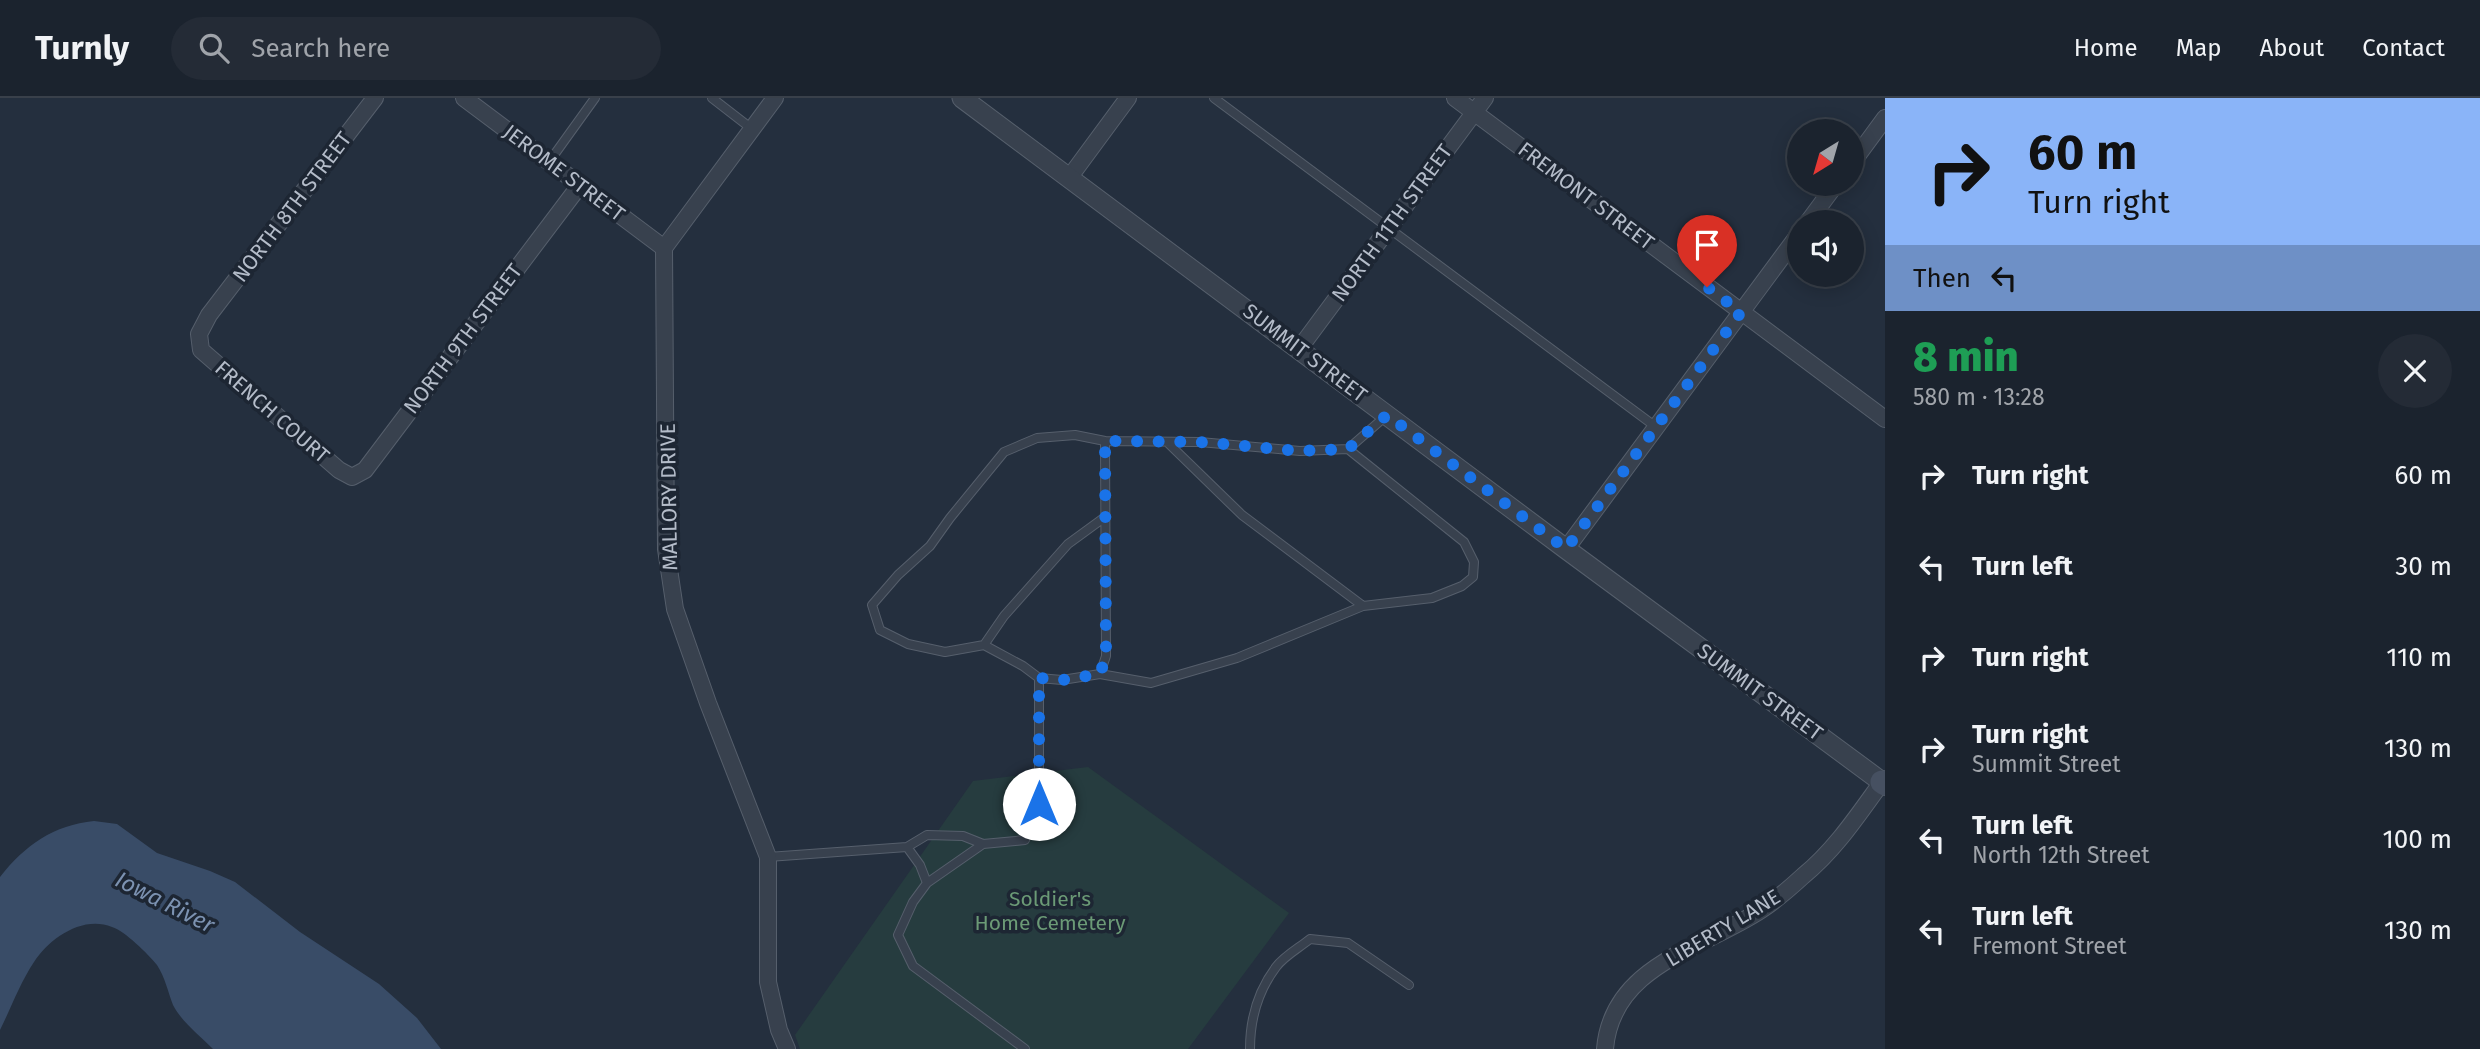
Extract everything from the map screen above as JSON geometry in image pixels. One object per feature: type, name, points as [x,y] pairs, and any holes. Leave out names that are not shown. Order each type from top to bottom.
[{"type":"street","name":"NORTH 8TH STREET","points":[[209,315],[375,98]]},
{"type":"street","name":"JEROME STREET","points":[[464,98],[664,248]]},
{"type":"street","points":[[664,248],[775,98]]},
{"type":"street","name":"SUMMIT STREET","points":[[961,98],[1884,783]]},
{"type":"street","points":[[1069,178],[1128,98]]},
{"type":"street","name":"FREMONT STREET","points":[[1455,98],[1885,419]]},
{"type":"street","name":"NORTH 11TH STREET","points":[[1299,349],[1485,98]]},
{"type":"street","points":[[1864,147],[1885,118]]},
{"type":"street","name":"NORTH 9TH STREET","points":[[339,470],[352,477],[365,470],[580,185]]},
{"type":"street","name":"MALLORY DRIVE","points":[[664,248],[666,549],[675,609],[708,703],[768,857]]},
{"type":"street","points":[[1566,549],[1787,250]]},
{"type":"street","name":"FRENCH COURT","points":[[209,315],[199,334],[201,350],[339,470]]},
{"type":"street","name":"LIBERTY LANE","points":[[1605,1049],[1607,1032],[1622,997],[1647,973],[1762,910],[1806,874],[1844,834],[1884,783]]},
{"type":"street","points":[[768,857],[768,982],[779,1030],[787,1049]]},
{"type":"lane","points":[[549,162],[595,98]]},
{"type":"lane","points":[[712,98],[752,130]]},
{"type":"lane","points":[[1214,98],[1656,427]]},
{"type":"lane","points":[[1348,449],[1464,542],[1474,562],[1473,578],[1432,598],[1363,606],[1237,658],[1151,683],[1100,674],[1062,680],[1039,678],[984,645],[945,652],[908,644],[880,630],[872,606],[898,575],[930,547],[1004,452],[1037,438],[1075,435],[1105,441],[1200,442],[1300,451],[1348,449],[1387,415]]},
{"type":"lane","points":[[1100,674],[1106,656],[1105,441]]},
{"type":"lane","points":[[1167,442],[1242,515],[1363,606]]},
{"type":"lane","points":[[984,645],[1004,616],[1068,544],[1105,517]]},
{"type":"lane","points":[[1026,1049],[913,965],[898,935],[913,902],[927,883],[983,844],[1024,840],[1039,804],[1039,678]]},
{"type":"lane","points":[[768,857],[907,848],[927,835],[963,835],[983,844]]},
{"type":"lane","points":[[907,848],[920,865],[927,883]]},
{"type":"lane","points":[[1250,1049],[1250,1028],[1259,995],[1277,965],[1310,939],[1348,943],[1409,985]]},
{"type":"green space","name":"Soldier's Home Cemetery","points":[[1088,767],[1289,913],[1188,1049],[800,1049],[795,1035],[973,781]]},
{"type":"water","name":"Iowa River","points":[[94,821],[117,824],[157,853],[235,882],[300,932],[379,984],[417,1018],[441,1049],[213,1049],[176,1011],[162,974],[153,960],[123,933],[101,924],[89,924],[67,931],[40,953],[24,978],[0,1030],[0,877],[20,855],[41,838],[66,827]]},
{"type":"route","points":[[1039,804],[1039,678],[1062,680],[1100,674],[1106,656],[1105,441],[1200,442],[1300,451],[1348,449],[1387,415],[1566,549],[1741,312],[1707,287]]}]
